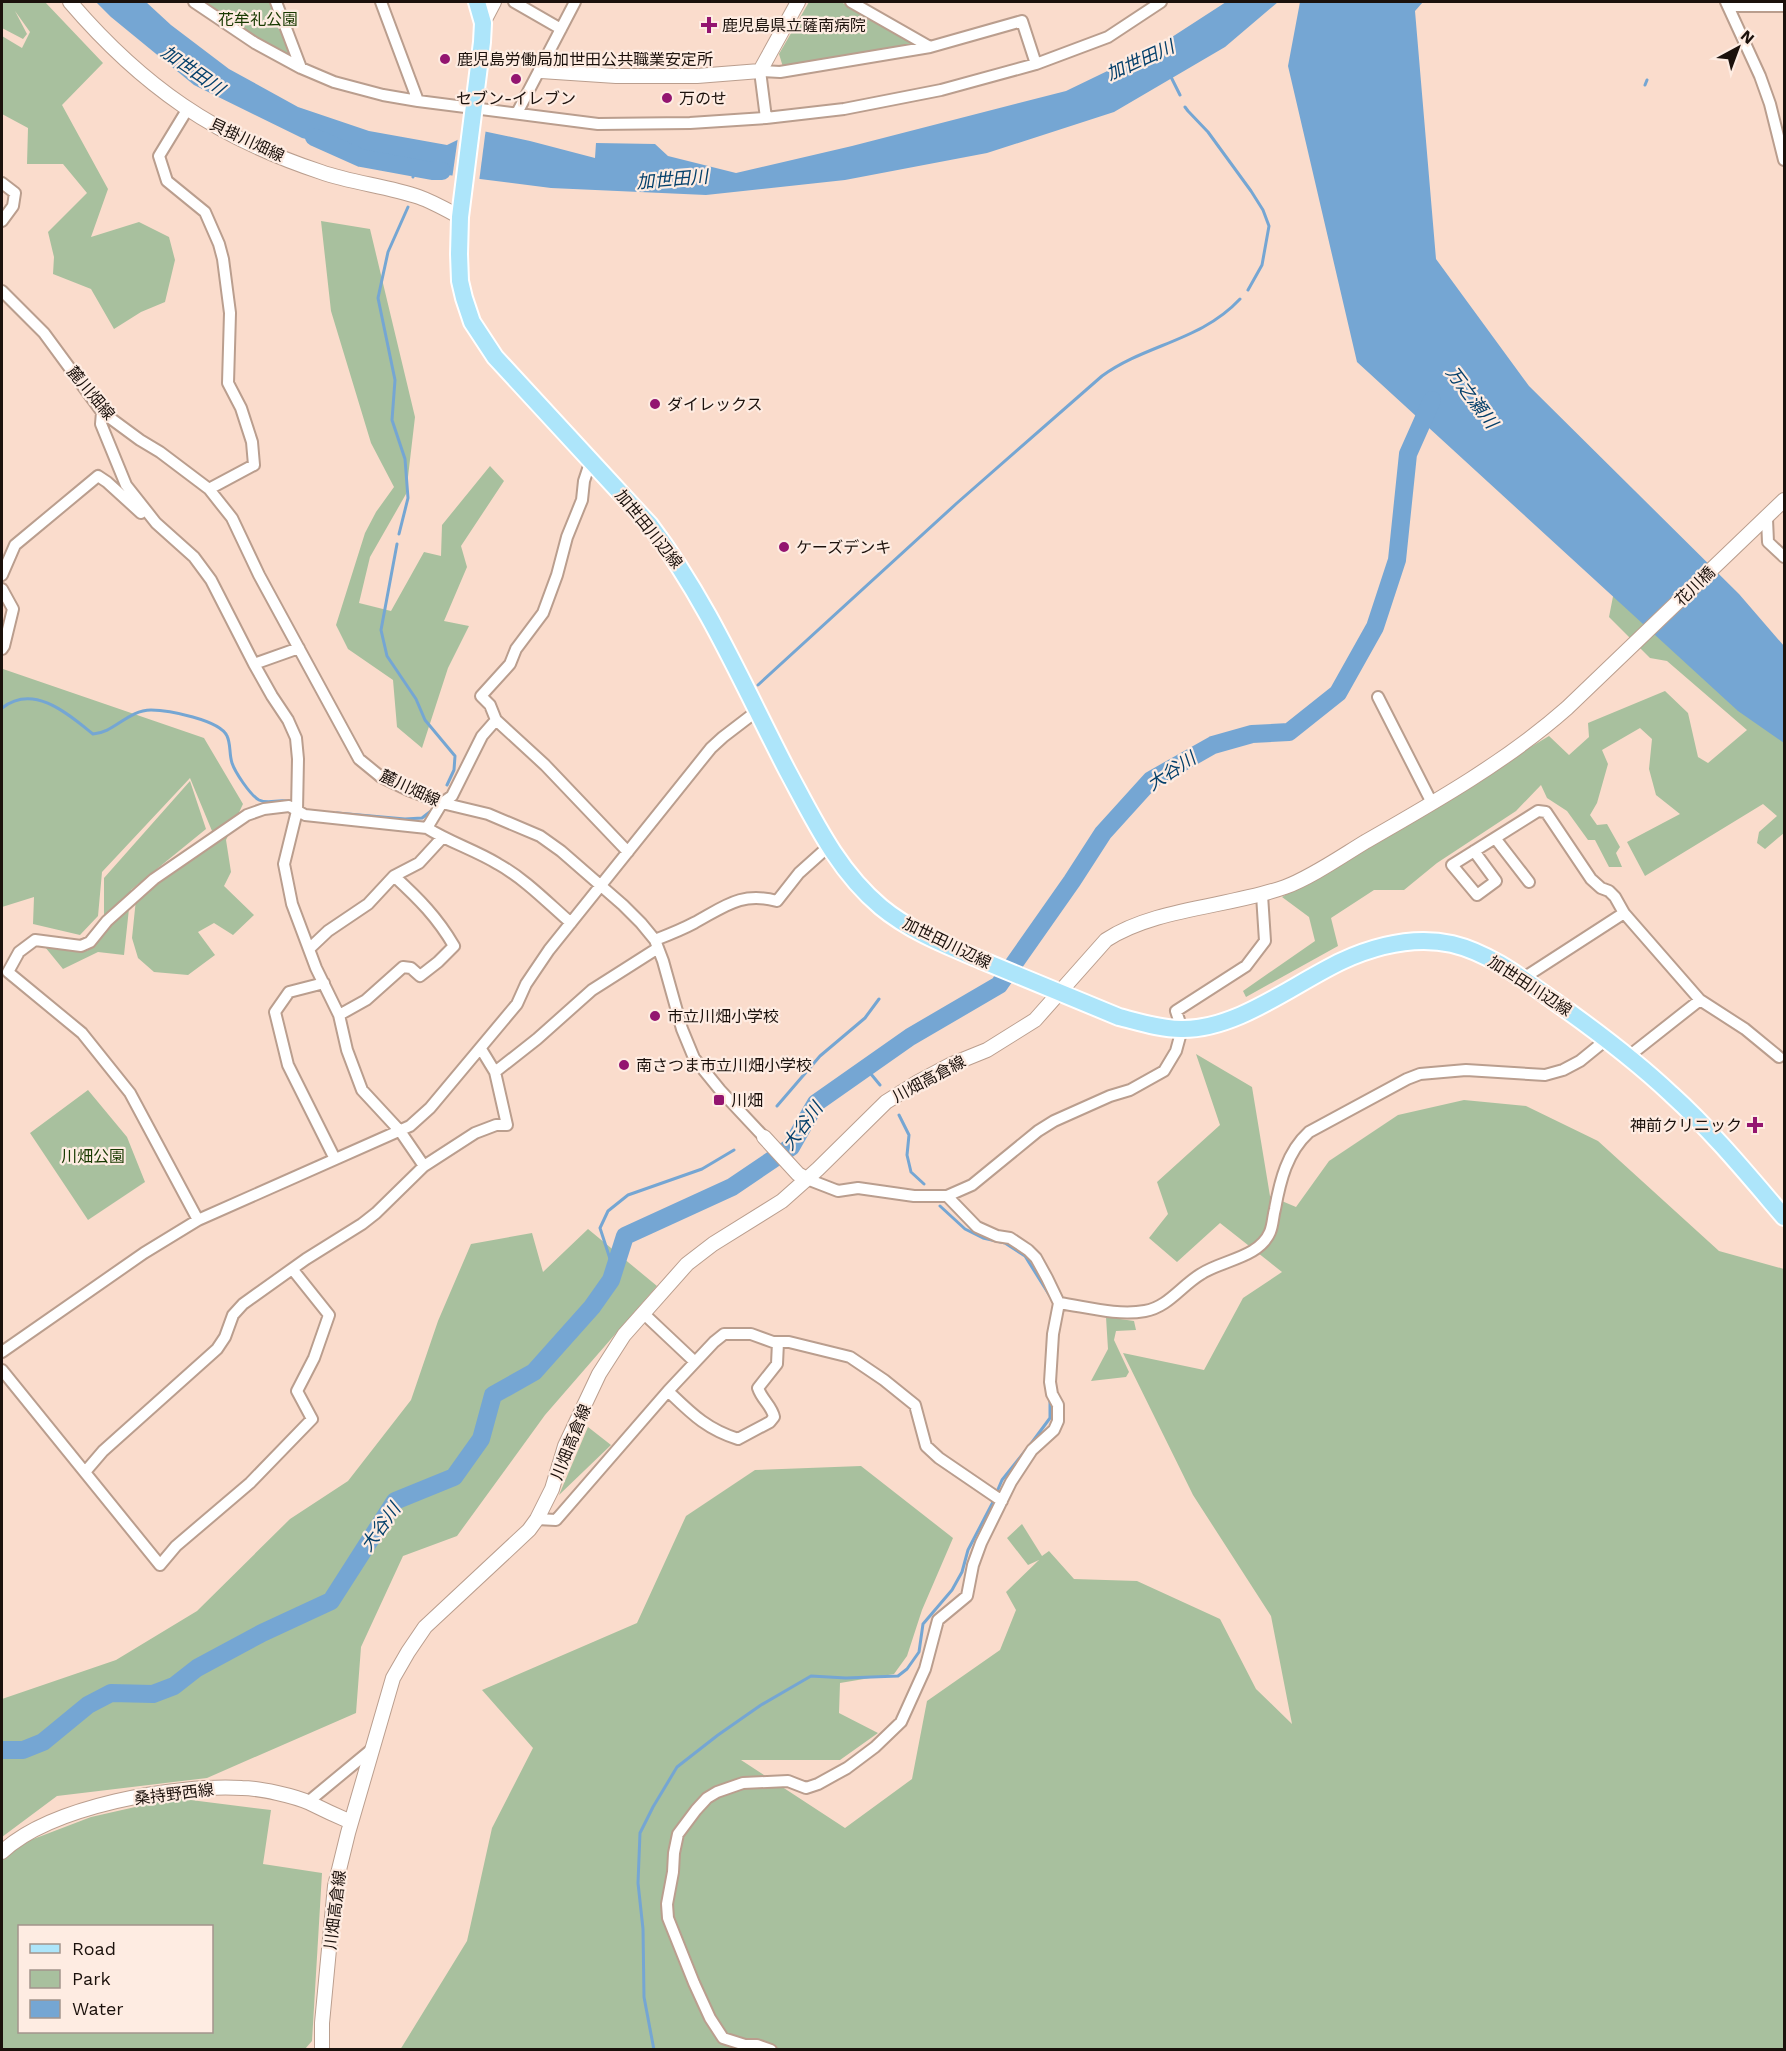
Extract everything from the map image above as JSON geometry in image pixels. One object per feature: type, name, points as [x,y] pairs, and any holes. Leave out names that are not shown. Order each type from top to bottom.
[{"type":"main road","name":"加世田川辺線","points":[[477,2],[483,23],[460,217],[460,281],[472,322],[495,357],[650,525],[674,558],[708,615],[828,847],[859,888],[908,926],[938,942],[1119,1017],[1149,1025],[1182,1029],[1216,1024],[1238,1017],[1348,958],[1380,946],[1424,941],[1453,945],[1485,956],[1522,979],[1629,1056],[1672,1094],[1712,1135],[1785,1217]]},
{"type":"street","name":"貝掛川畑線","points":[[70,2],[132,66],[187,110],[231,136],[322,173],[419,197],[460,217]]},
{"type":"street","points":[[194,2],[255,43],[301,68],[334,82],[474,114],[517,114],[598,124],[690,123],[765,118],[844,109],[903,98],[1036,64],[1108,37],[1161,2]]},
{"type":"street","points":[[276,2],[301,68]]},
{"type":"street","points":[[381,2],[418,101]]},
{"type":"street","points":[[483,23],[494,2]]},
{"type":"street","points":[[514,2],[561,29]]},
{"type":"street","points":[[517,114],[575,2]]},
{"type":"street","points":[[765,118],[760,71],[798,2]]},
{"type":"street","points":[[851,2],[930,47]]},
{"type":"street","points":[[1785,6],[1727,4],[1760,76],[1785,160]]},
{"type":"street","points":[[541,71],[616,76],[697,76],[760,71],[780,72],[930,47],[1022,21],[1036,64]]},
{"type":"street","points":[[187,110],[159,156],[167,181],[205,212],[219,244],[230,313],[228,383],[241,408],[252,442],[254,465],[210,489]]},
{"type":"street","points":[[2,183],[15,193],[13,206],[2,221]]},
{"type":"street","name":"麓川畑線","points":[[2,291],[6,302],[26,314],[44,333],[102,412],[210,489],[232,518],[259,575],[358,759],[381,777],[442,803],[488,814],[540,836],[602,885],[641,923],[656,944],[682,1029],[694,1058],[720,1090],[802,1176]]},
{"type":"street","points":[[102,412],[101,424],[126,486],[156,523]]},
{"type":"street","points":[[591,460],[584,481],[582,500],[567,537],[557,575],[543,613],[516,649],[510,664],[481,696],[490,705],[496,720],[545,765],[628,852]]},
{"type":"street","points":[[2,575],[15,545],[98,476],[194,557],[211,580],[254,664],[288,720],[296,738],[297,811],[284,864],[292,904],[309,949],[339,1015],[347,1050],[362,1090],[400,1131],[424,1166]]},
{"type":"street","name":"花川橋","points":[[1432,803],[1549,724],[1785,500]]},
{"type":"street","points":[[1769,515],[1768,542],[1785,557]]},
{"type":"street","points":[[2,589],[14,609],[2,649]]},
{"type":"street","points":[[254,664],[299,648]]},
{"type":"street","points":[[1378,697],[1432,803]]},
{"type":"street","points":[[2,1352],[144,1253],[198,1220],[410,1126],[430,1108],[517,1004],[526,984],[549,950],[711,748],[757,711]]},
{"type":"street","points":[[428,828],[442,803],[452,796],[483,736],[496,720]]},
{"type":"street","name":"川畑高倉線","points":[[322,2049],[322,2023],[335,1886],[393,1678],[419,1635],[529,1530],[537,1519],[555,1480],[565,1446],[599,1374],[624,1335],[643,1313],[687,1264],[713,1244],[760,1216],[886,1102],[950,1065],[987,1050],[1035,1020],[1054,991],[1106,939],[1121,930],[1176,914],[1262,895],[1289,885],[1432,803]]},
{"type":"street","points":[[198,1220],[130,1093],[82,1034],[8,972],[19,952],[35,940],[81,946],[90,942],[107,921],[154,879],[247,815],[264,809],[288,806],[306,815],[428,828],[442,838],[454,841],[499,864],[571,923]]},
{"type":"street","points":[[1474,851],[1538,811],[1546,812],[1591,879],[1616,897],[1624,913],[1700,1000],[1746,1029],[1779,1058]]},
{"type":"street","points":[[309,949],[328,932],[369,904],[394,876],[419,863],[442,838]]},
{"type":"street","points":[[1495,838],[1529,882]]},
{"type":"street","points":[[495,1072],[537,1040],[592,990],[656,944],[728,903],[761,897],[777,901],[799,873],[828,847]]},
{"type":"street","points":[[339,1015],[366,1000],[403,967],[411,968],[420,976],[454,946],[440,922],[428,908],[394,876]]},
{"type":"street","points":[[802,1176],[838,1191],[858,1188],[914,1196],[947,1196],[972,1185],[1038,1131],[1054,1121],[1090,1104],[1130,1090],[1164,1071],[1176,1051],[1182,1029],[1176,1011],[1246,966],[1265,941],[1262,895]]},
{"type":"street","points":[[1522,979],[1624,913]]},
{"type":"street","points":[[324,983],[289,992],[275,1011],[288,1065],[334,1159]]},
{"type":"street","points":[[1629,1056],[1700,1000]]},
{"type":"street","points":[[1059,1304],[1124,1314],[1158,1308],[1202,1273],[1250,1252],[1265,1240],[1270,1232],[1279,1186],[1298,1142],[1309,1132],[1407,1079],[1435,1072],[1466,1070],[1545,1075],[1563,1070],[1580,1061],[1607,1039]]},
{"type":"street","points":[[85,1472],[103,1451],[217,1349],[237,1309],[306,1259],[351,1232],[376,1213],[424,1166],[475,1133],[496,1125],[507,1125],[495,1072],[481,1049]]},
{"type":"street","points":[[771,2049],[757,2045],[745,2045],[723,2038],[710,2018],[694,1983],[668,1918],[667,1904],[678,1834],[707,1798],[717,1792],[743,1783],[788,1781],[806,1788],[818,1784],[847,1768],[875,1747],[901,1722],[925,1669],[938,1620],[967,1596],[977,1554],[997,1499],[1032,1450],[1053,1430],[1058,1421],[1058,1405],[1052,1394],[1050,1382],[1053,1334],[1059,1304],[1036,1258],[1028,1250],[1010,1238],[997,1236],[977,1227],[947,1196]]},
{"type":"street","points":[[2,1370],[160,1564],[177,1546],[250,1483],[312,1419],[297,1391],[314,1358],[329,1315],[293,1270]]},
{"type":"street","points":[[643,1313],[695,1362]]},
{"type":"street","points":[[537,1519],[556,1520],[668,1390],[724,1334],[751,1334],[850,1357],[884,1380],[915,1406],[926,1446],[939,1458],[997,1499]]},
{"type":"street","points":[[668,1390],[700,1422],[720,1434],[738,1439],[774,1418],[773,1410],[762,1400],[758,1388],[777,1364],[778,1342]]},
{"type":"street","points":[[308,1802],[372,1749]]},
{"type":"street","name":"桑持野西線","points":[[2,1851],[30,1832],[66,1816],[155,1794],[202,1788],[244,1788],[308,1802],[351,1822]]},
{"type":"green space","points":[[2,2],[45,2],[103,63],[62,105],[108,189],[91,237],[139,222],[169,237],[175,260],[165,302],[141,312],[114,329],[91,289],[53,274],[54,257],[48,232],[87,193],[63,164],[27,164],[28,128],[2,114],[2,36],[22,48],[30,32],[15,11],[27,34],[23,39],[2,28]]},
{"type":"green space","name":"花牟礼公園","points":[[202,2],[270,2],[290,55],[287,57],[244,32]]},
{"type":"green space","points":[[809,2],[841,2],[911,41],[911,45],[783,67],[779,54]]},
{"type":"green space","points":[[321,221],[370,229],[415,417],[406,494],[370,557],[359,603],[391,611],[424,552],[441,556],[442,525],[490,466],[504,481],[461,546],[467,567],[444,621],[469,626],[448,668],[422,748],[397,727],[393,680],[348,649],[336,625],[365,533],[376,512],[394,487],[371,443],[331,311]]},
{"type":"green space","points":[[1617,576],[1784,692],[1784,833],[1765,849],[1757,843],[1759,832],[1777,816],[1763,804],[1645,876],[1627,842],[1680,814],[1656,795],[1649,769],[1652,739],[1640,728],[1602,750],[1608,764],[1597,803],[1590,815],[1597,825],[1607,824],[1620,847],[1616,853],[1622,867],[1609,867],[1595,840],[1588,840],[1567,811],[1547,798],[1541,785],[1516,811],[1437,863],[1404,890],[1374,890],[1331,918],[1338,946],[1246,997],[1243,991],[1315,941],[1309,917],[1282,897],[1549,736],[1569,755],[1589,737],[1588,723],[1665,691],[1688,713],[1698,757],[1708,763],[1747,730],[1667,661],[1650,658],[1609,617]]},
{"type":"green space","points":[[3,669],[204,738],[243,804],[226,840],[231,872],[224,886],[254,915],[233,935],[214,923],[198,932],[215,955],[188,975],[154,972],[138,958],[132,938],[136,899],[217,843],[190,778],[102,872],[98,916],[80,935],[33,924],[34,897],[2,907]]},
{"type":"green space","points":[[190,781],[206,829],[131,890],[124,955],[98,952],[63,969],[45,947],[87,951],[104,934],[104,878]]},
{"type":"green space","points":[[1196,1054],[1252,1087],[1270,1196],[1296,1207],[1329,1161],[1398,1115],[1464,1100],[1526,1106],[1598,1141],[1719,1251],[1784,1269],[1784,2049],[400,2050],[467,1941],[492,1828],[533,1748],[482,1690],[637,1623],[686,1516],[755,1470],[861,1466],[953,1538],[922,1610],[907,1656],[894,1674],[840,1683],[839,1713],[878,1733],[840,1760],[741,1760],[845,1828],[912,1779],[927,1701],[1000,1650],[1016,1610],[1006,1592],[1039,1560],[1028,1565],[1007,1538],[1022,1524],[1042,1556],[1049,1551],[1074,1579],[1137,1581],[1220,1619],[1256,1689],[1292,1724],[1271,1616],[1193,1495],[1123,1353],[1204,1370],[1243,1298],[1282,1272],[1220,1223],[1177,1262],[1149,1238],[1168,1214],[1157,1182],[1220,1125]]},
{"type":"green space","name":"川畑公園","points":[[88,1090],[127,1137],[145,1182],[88,1220],[30,1133]]},
{"type":"green space","points":[[588,1229],[657,1286],[545,1415],[457,1536],[403,1556],[361,1647],[356,1713],[207,1778],[57,1796],[2,1837],[2,1699],[116,1660],[197,1611],[290,1519],[348,1481],[411,1400],[438,1321],[471,1244],[532,1233],[543,1272]]},
{"type":"green space","points":[[1106,1317],[1134,1321],[1136,1330],[1116,1331],[1114,1340],[1129,1372],[1126,1377],[1091,1381],[1108,1349]]},
{"type":"green space","points":[[588,1427],[611,1445],[559,1495]]},
{"type":"green space","points":[[175,1798],[271,1810],[263,1864],[322,1873],[312,2041],[305,2049],[2,2050],[2,1851],[91,1817]]},
{"type":"water","points":[[96,2],[146,2],[171,25],[229,69],[298,107],[369,131],[447,145],[478,130],[595,158],[596,143],[655,144],[668,156],[736,173],[1066,91],[1155,48],[1226,2],[1278,2],[1225,47],[1114,112],[987,153],[845,180],[706,195],[551,188],[440,174],[302,138],[194,85]]},
{"type":"water","name":"万之瀬川","points":[[1300,2],[1423,2],[1415,11],[1436,259],[1529,386],[1739,594],[1784,646],[1784,743],[1738,711],[1357,362],[1288,66]]},
{"type":"pier","points":[[477,127],[486,128],[479,182],[452,179],[458,137]]},
{"type":"waterway","points":[[1170,75],[1180,95]]},
{"type":"waterway","points":[[1645,85],[1647,80]]},
{"type":"waterway","points":[[1185,107],[1208,132],[1251,191],[1263,210],[1269,226],[1262,265],[1248,290]]},
{"type":"waterway","name":"加世田川","points":[[314,137],[361,158],[442,171]]},
{"type":"waterway","points":[[413,177],[415,168]]},
{"type":"waterway","points":[[399,534],[408,498],[405,459],[392,420],[395,380],[378,298],[388,252],[408,207]]},
{"type":"waterway","points":[[758,685],[957,503],[1102,376],[1137,356],[1208,324],[1240,299]]},
{"type":"waterway","name":"大谷川","points":[[2,1750],[23,1750],[43,1742],[88,1705],[111,1693],[153,1694],[174,1686],[197,1668],[262,1633],[331,1601],[395,1501],[454,1477],[481,1439],[493,1395],[534,1372],[592,1307],[611,1280],[625,1236],[732,1187],[791,1147],[816,1103],[910,1037],[999,985],[1103,833],[1151,780],[1213,745],[1252,734],[1289,732],[1338,693],[1375,627],[1397,560],[1408,454],[1432,400]]},
{"type":"waterway","points":[[397,544],[381,630],[387,656],[416,699],[425,720],[455,756],[454,770],[447,785]]},
{"type":"waterway","points":[[2,708],[14,701],[38,700],[62,710],[93,734],[108,730],[135,714],[151,710],[181,714],[204,721],[215,725],[227,736],[234,767],[243,783],[255,797],[263,801],[290,802]]},
{"type":"waterway","points":[[337,813],[405,819],[422,818],[431,811]]},
{"type":"waterway","points":[[777,1106],[820,1056],[865,1018],[879,999]]},
{"type":"waterway","points":[[866,1068],[880,1085]]},
{"type":"waterway","points":[[899,1115],[909,1135],[907,1155],[911,1172],[924,1184]]},
{"type":"waterway","points":[[614,1271],[600,1228],[608,1211],[628,1195],[702,1169],[734,1150]]},
{"type":"waterway","points":[[940,1206],[965,1229],[983,1238],[1005,1243],[1025,1256],[1050,1296]]},
{"type":"waterway","points":[[1030,1445],[1050,1418],[1050,1402],[1046,1384]]},
{"type":"waterway","points":[[996,1494],[1002,1480],[1026,1450]]},
{"type":"waterway","points":[[654,2050],[644,1997],[643,1929],[638,1883],[640,1833],[677,1767],[761,1705],[811,1676],[846,1678],[898,1676],[907,1669],[919,1652],[923,1624],[952,1590],[962,1572],[968,1550],[994,1500]]},
{"type":"place","name":"鹿児島県立薩南病院","points":[[709,25]]},
{"type":"place","name":"鹿児島労働局加世田公共職業安定所","points":[[445,59]]},
{"type":"place","name":"セブン-イレブン","points":[[516,79]]},
{"type":"place","name":"万のせ","points":[[667,98]]},
{"type":"place","name":"ダイレックス","points":[[655,404]]},
{"type":"place","name":"ケーズデンキ","points":[[784,547]]},
{"type":"place","name":"市立川畑小学校","points":[[655,1016]]},
{"type":"place","name":"南さつま市立川畑小学校","points":[[624,1065]]},
{"type":"place","name":"川畑","points":[[719,1100]]},
{"type":"place","name":"神前クリニック","points":[[1755,1125]]}]
